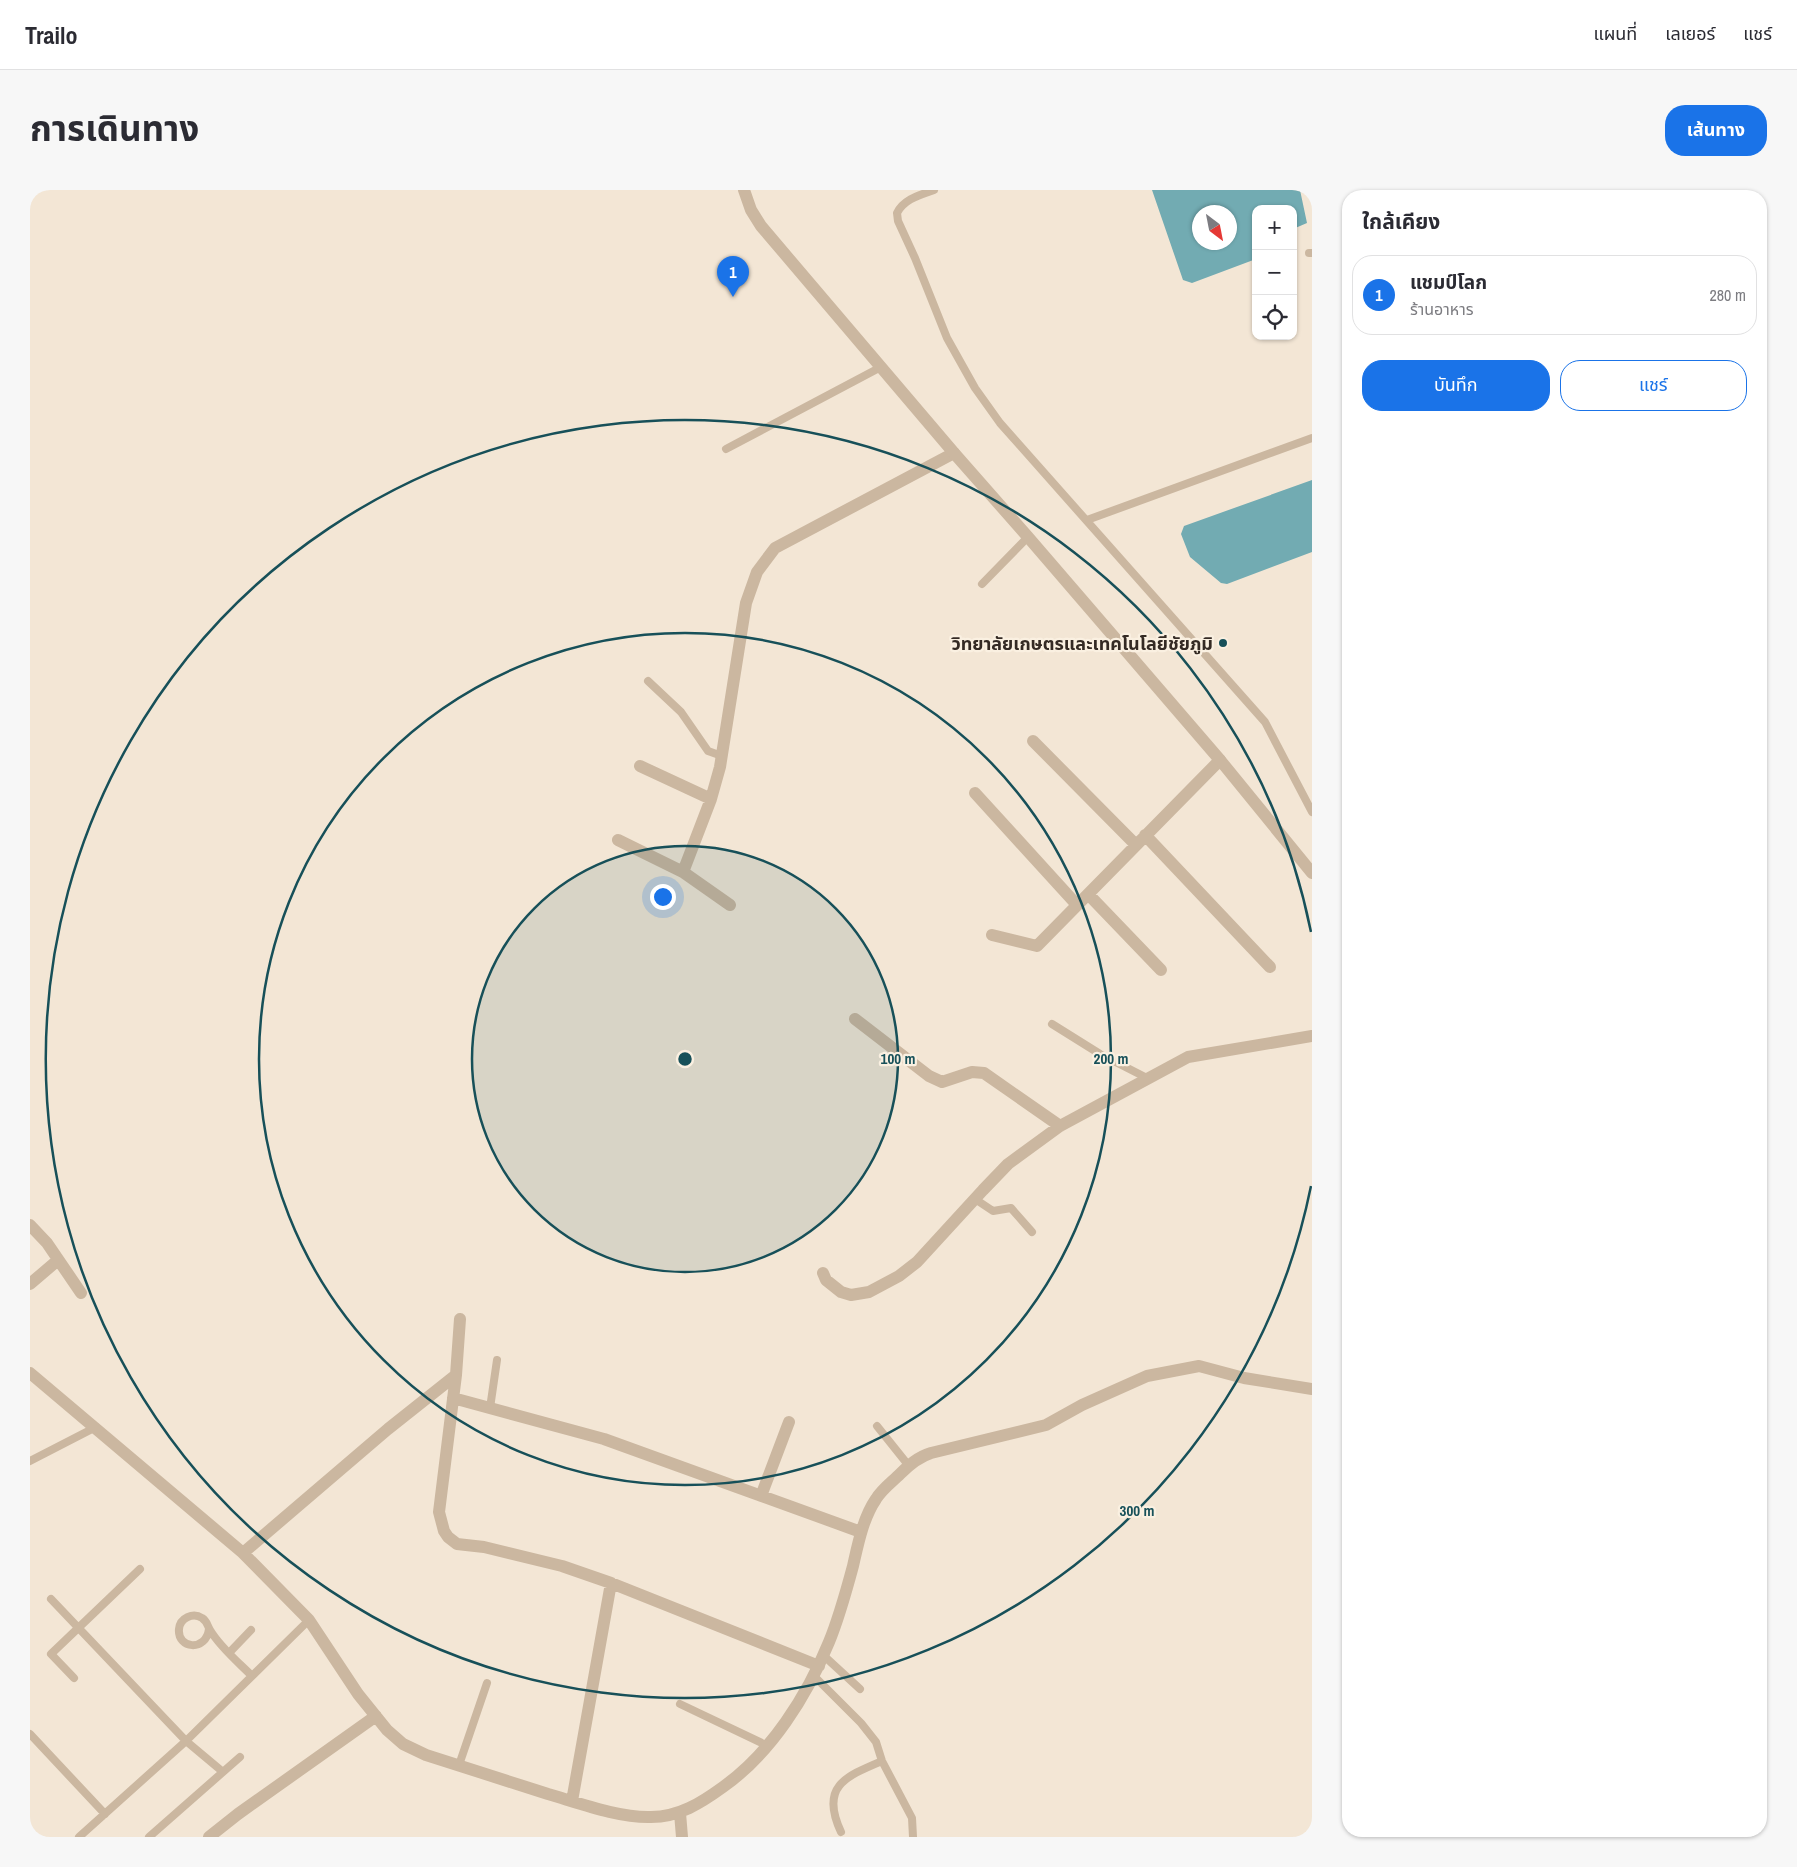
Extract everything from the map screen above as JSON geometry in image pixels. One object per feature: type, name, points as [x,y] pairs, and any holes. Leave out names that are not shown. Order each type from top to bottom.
[{"type":"street","points":[[744,190],[751,210],[761,226],[954,453],[1220,760],[1312,873]]},
{"type":"street","points":[[683,872],[711,799],[722,756],[746,603],[757,572],[775,548],[954,453]]},
{"type":"street","points":[[1033,741],[1136,845]]},
{"type":"street","points":[[992,935],[1037,946],[1220,760]]},
{"type":"street","points":[[640,766],[711,799]]},
{"type":"street","points":[[975,793],[1077,905]]},
{"type":"street","points":[[1145,836],[1270,967]]},
{"type":"street","points":[[618,840],[683,872],[730,905]]},
{"type":"street","points":[[1088,894],[1161,970]]},
{"type":"street","points":[[854,1019],[929,1076],[942,1082],[972,1072],[984,1072],[1060,1126]]},
{"type":"street","points":[[823,1273],[826,1280],[832,1286],[846,1294],[851,1295],[876,1289],[918,1262],[1008,1164],[1060,1126],[1188,1057],[1312,1036]]},
{"type":"street","points":[[30,1225],[82,1293]]},
{"type":"street","points":[[30,1284],[58,1260]]},
{"type":"street","points":[[460,1319],[456,1375],[439,1512],[440,1522],[448,1537],[457,1544],[484,1546],[562,1566],[611,1583],[819,1665]]},
{"type":"street","points":[[30,1373],[243,1553],[309,1620],[358,1694],[387,1730],[403,1744],[426,1755],[572,1801],[619,1814],[650,1817],[680,1813],[696,1805],[732,1781],[751,1764],[796,1707],[819,1665],[838,1615],[862,1532],[876,1498],[916,1460],[931,1453],[1046,1425],[1082,1405],[1147,1376],[1199,1366],[1244,1378],[1312,1389]]},
{"type":"street","points":[[243,1553],[388,1429],[456,1375]]},
{"type":"street","points":[[453,1398],[604,1439],[862,1532]]},
{"type":"street","points":[[761,1496],[789,1422]]},
{"type":"street","points":[[572,1801],[611,1583]]},
{"type":"street","points":[[209,1837],[238,1814],[376,1716]]},
{"type":"street","points":[[680,1813],[682,1837]]},
{"type":"lane","points":[[934,190],[905,202],[897,213],[898,221],[947,338],[975,388],[1000,423],[1265,722],[1312,812]]},
{"type":"lane","points":[[726,449],[881,367]]},
{"type":"lane","points":[[1087,520],[1312,438]]},
{"type":"lane","points":[[982,584],[1028,537]]},
{"type":"lane","points":[[648,681],[681,712],[708,751],[722,756]]},
{"type":"lane","points":[[1052,1024],[1100,1054],[1148,1078]]},
{"type":"lane","points":[[975,1199],[993,1211],[1011,1208],[1032,1232]]},
{"type":"lane","points":[[490,1408],[497,1360]]},
{"type":"lane","points":[[877,1426],[909,1466]]},
{"type":"lane","points":[[30,1462],[96,1427]]},
{"type":"lane","points":[[74,1678],[51,1654],[140,1569]]},
{"type":"lane","points":[[51,1599],[186,1741],[223,1772]]},
{"type":"lane","points":[[209,1629],[206,1640],[193,1646],[185,1643],[179,1634],[181,1623],[186,1617],[191,1615],[200,1616],[206,1621],[209,1629],[229,1653],[252,1676]]},
{"type":"lane","points":[[79,1837],[186,1741],[309,1620]]},
{"type":"lane","points":[[229,1653],[251,1630]]},
{"type":"lane","points":[[819,1665],[860,1688]]},
{"type":"lane","points":[[819,1665],[876,1742],[882,1761],[912,1818],[913,1837]]},
{"type":"lane","points":[[459,1765],[487,1683]]},
{"type":"lane","points":[[680,1704],[766,1745]]},
{"type":"lane","points":[[30,1734],[105,1814]]},
{"type":"lane","points":[[149,1837],[240,1757]]},
{"type":"lane","points":[[841,1832],[833,1810],[832,1795],[838,1787],[855,1774],[882,1761]]},
{"type":"water","points":[[1152,190],[1300,190],[1307,223],[1297,227],[1297,205],[1252,205],[1252,260],[1192,283],[1183,280]]},
{"type":"water","points":[[1312,480],[1312,552],[1227,584],[1221,583],[1190,557],[1181,534],[1184,526]]},
{"type":"place","name":"แชมป์โลก","points":[[733,297]]},
{"type":"place","name":"วิทยาลัยเกษตรและเทคโนโลยีชัยภูมิ","points":[[1223,643]]}]
